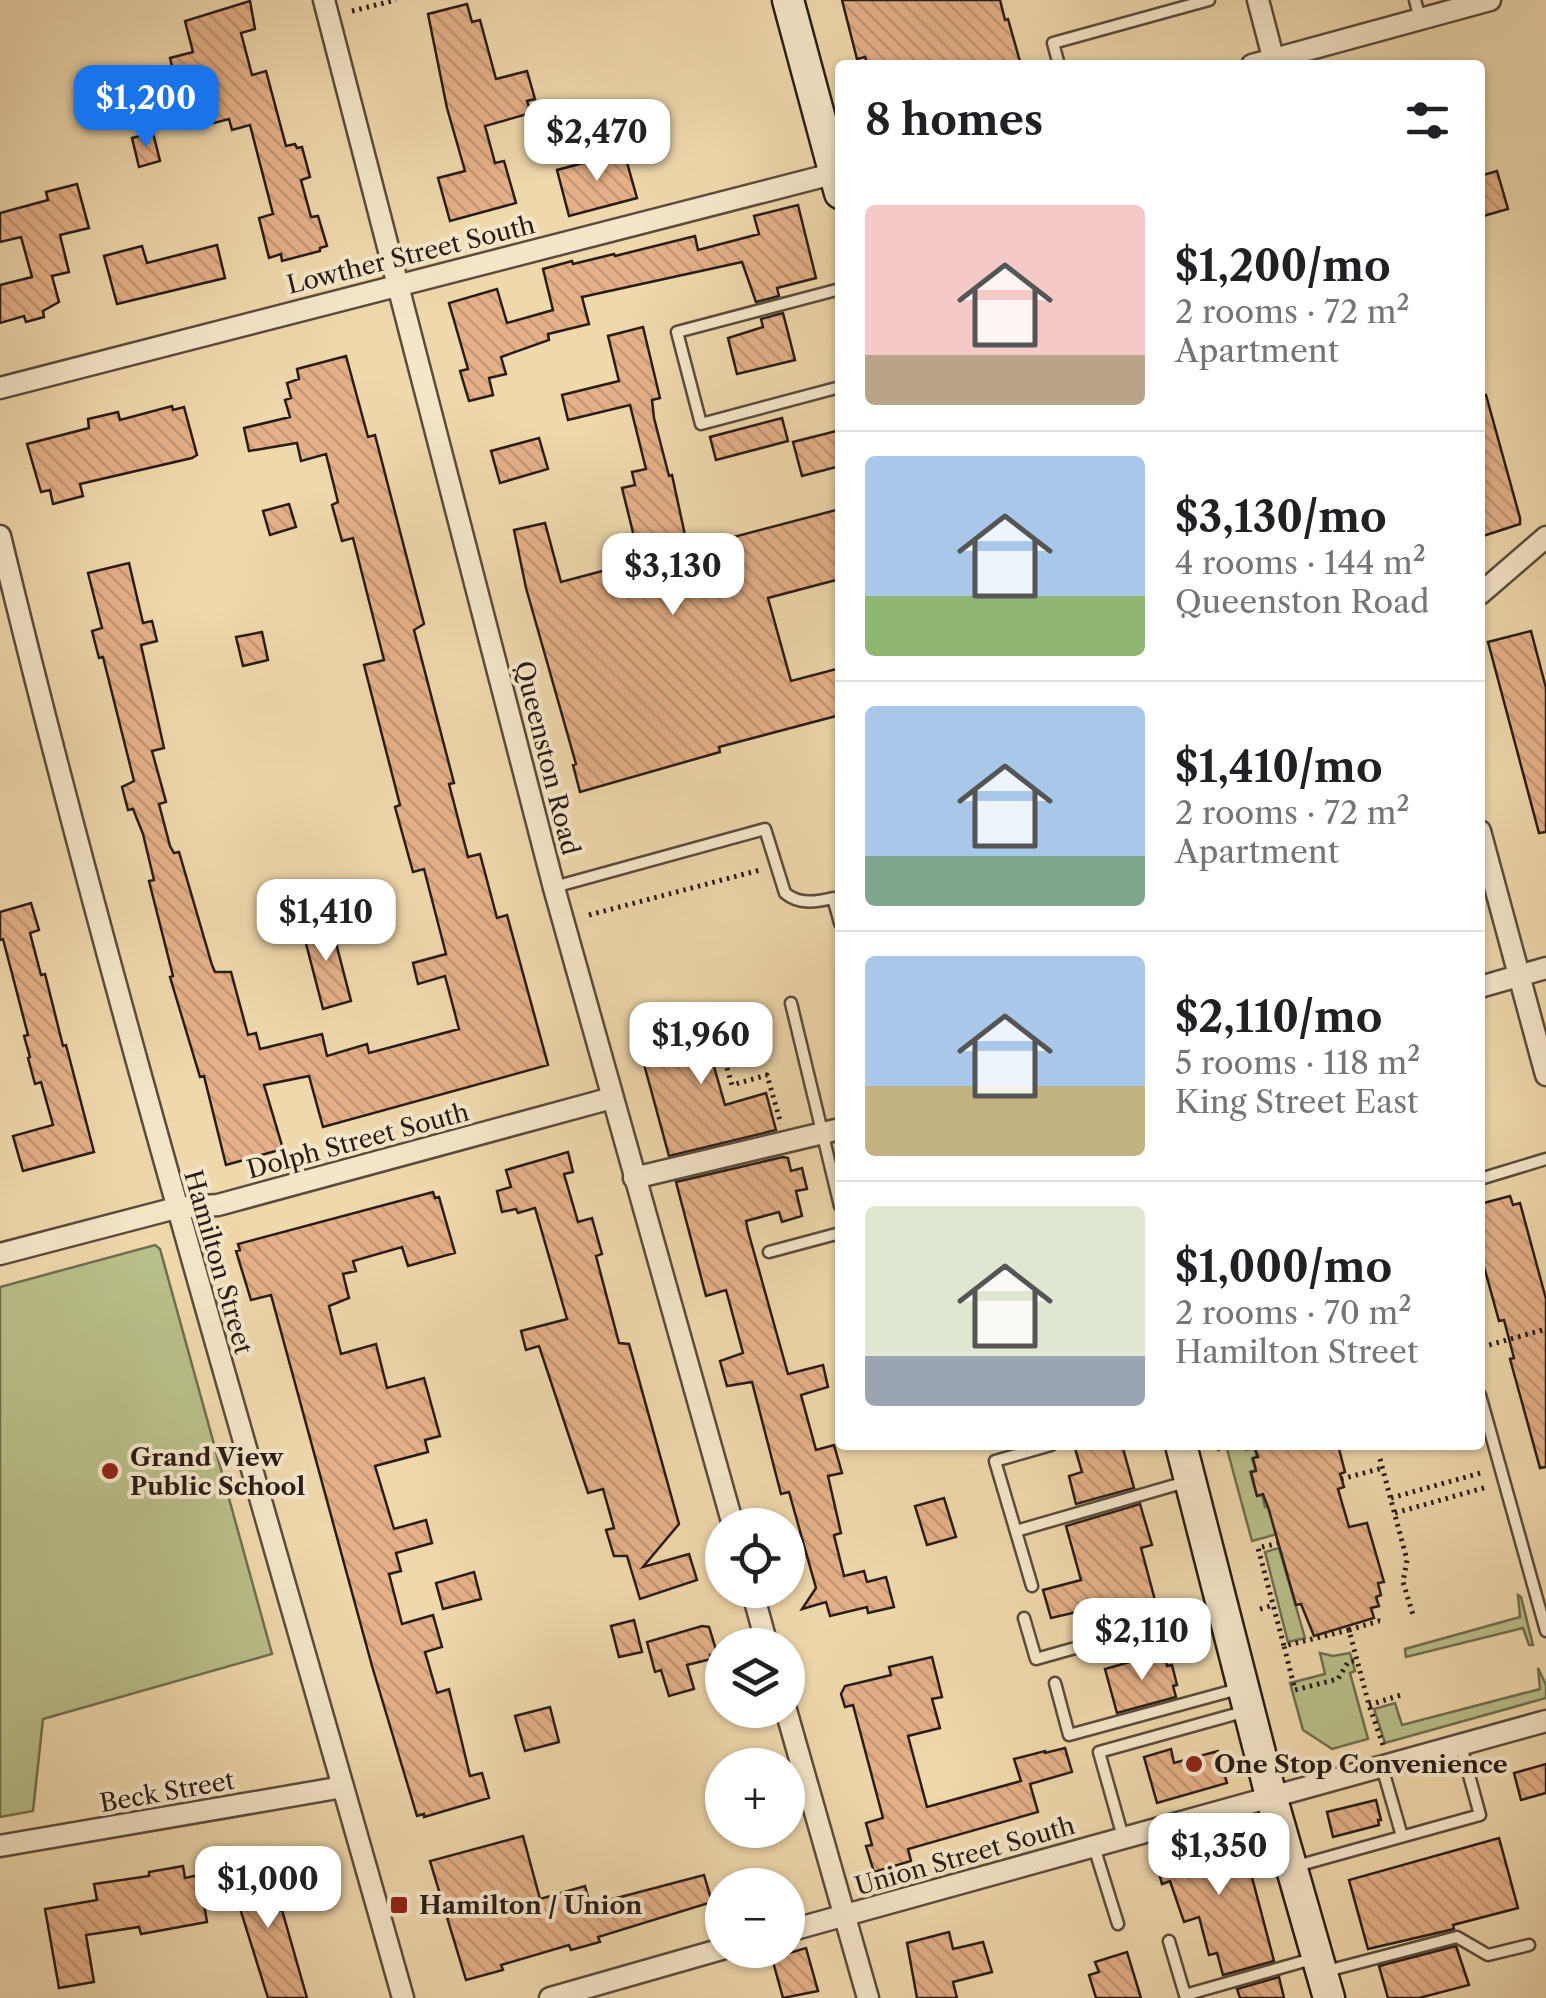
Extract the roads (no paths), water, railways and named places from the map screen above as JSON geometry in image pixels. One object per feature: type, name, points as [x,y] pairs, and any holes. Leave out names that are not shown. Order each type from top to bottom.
[{"type":"main road","points":[[788,0],[835,169]]},
{"type":"main road","points":[[1181,1450],[1271,1796],[1323,1976]]},
{"type":"street","name":"Queenston Road","points":[[324,0],[554,888],[728,1508]]},
{"type":"street","points":[[1258,0],[1273,60]]},
{"type":"street","points":[[1279,60],[1418,9],[1490,0]]},
{"type":"street","name":"Lowther Street South","points":[[0,388],[397,284],[835,181]]},
{"type":"street","name":"Hamilton Street","points":[[0,536],[58,772],[176,1208],[403,1998]]},
{"type":"street","points":[[1485,590],[1546,538]]},
{"type":"street","points":[[1485,850],[1546,1075]]},
{"type":"street","points":[[1485,986],[1546,968]]},
{"type":"street","name":"Dolph Street South","points":[[0,1254],[176,1208],[218,1205],[612,1098]]},
{"type":"street","points":[[634,1178],[830,1131]]},
{"type":"street","name":"Union Street South","points":[[805,1926],[1546,1721]]},
{"type":"street","points":[[791,1728],[868,1998]]},
{"type":"street","name":"Beck Street","points":[[0,1846],[344,1787]]},
{"type":"street","points":[[550,1998],[705,1955]]},
{"type":"lane","points":[[1058,60],[1053,43],[1208,0]]},
{"type":"lane","points":[[835,290],[676,332],[701,424],[835,389]]},
{"type":"lane","points":[[554,888],[765,828],[781,887],[790,898],[833,898],[835,905]]},
{"type":"lane","points":[[790,1003],[820,1117],[830,1131],[835,1168]]},
{"type":"lane","points":[[1485,1177],[1546,1159]]},
{"type":"lane","points":[[769,1252],[835,1234]]},
{"type":"lane","points":[[1485,1413],[1546,1631]]},
{"type":"lane","points":[[1032,1586],[995,1461],[1033,1450]]},
{"type":"lane","points":[[1016,1532],[1190,1480]]},
{"type":"lane","points":[[1024,1618],[1036,1659],[1222,1606]]},
{"type":"lane","points":[[1055,1683],[1070,1735],[1246,1699]]},
{"type":"lane","points":[[1124,1838],[1100,1752],[1246,1699]]},
{"type":"lane","points":[[1292,1867],[1480,1815],[1462,1746]]},
{"type":"lane","points":[[1382,1767],[1402,1836]]},
{"type":"lane","points":[[1094,1846],[1118,1924]]},
{"type":"lane","points":[[1169,1941],[1184,1995],[1323,1976],[1457,1937],[1488,1955],[1529,1944]]},
{"type":"water","points":[[184,92],[189,114],[144,124],[139,102]]},
{"type":"place","name":"Grand View Public School","points":[[110,1471]]},
{"type":"place","name":"One Stop Convenience","points":[[1194,1764]]},
{"type":"place","name":"Hamilton / Union","points":[[399,1905]]}]
